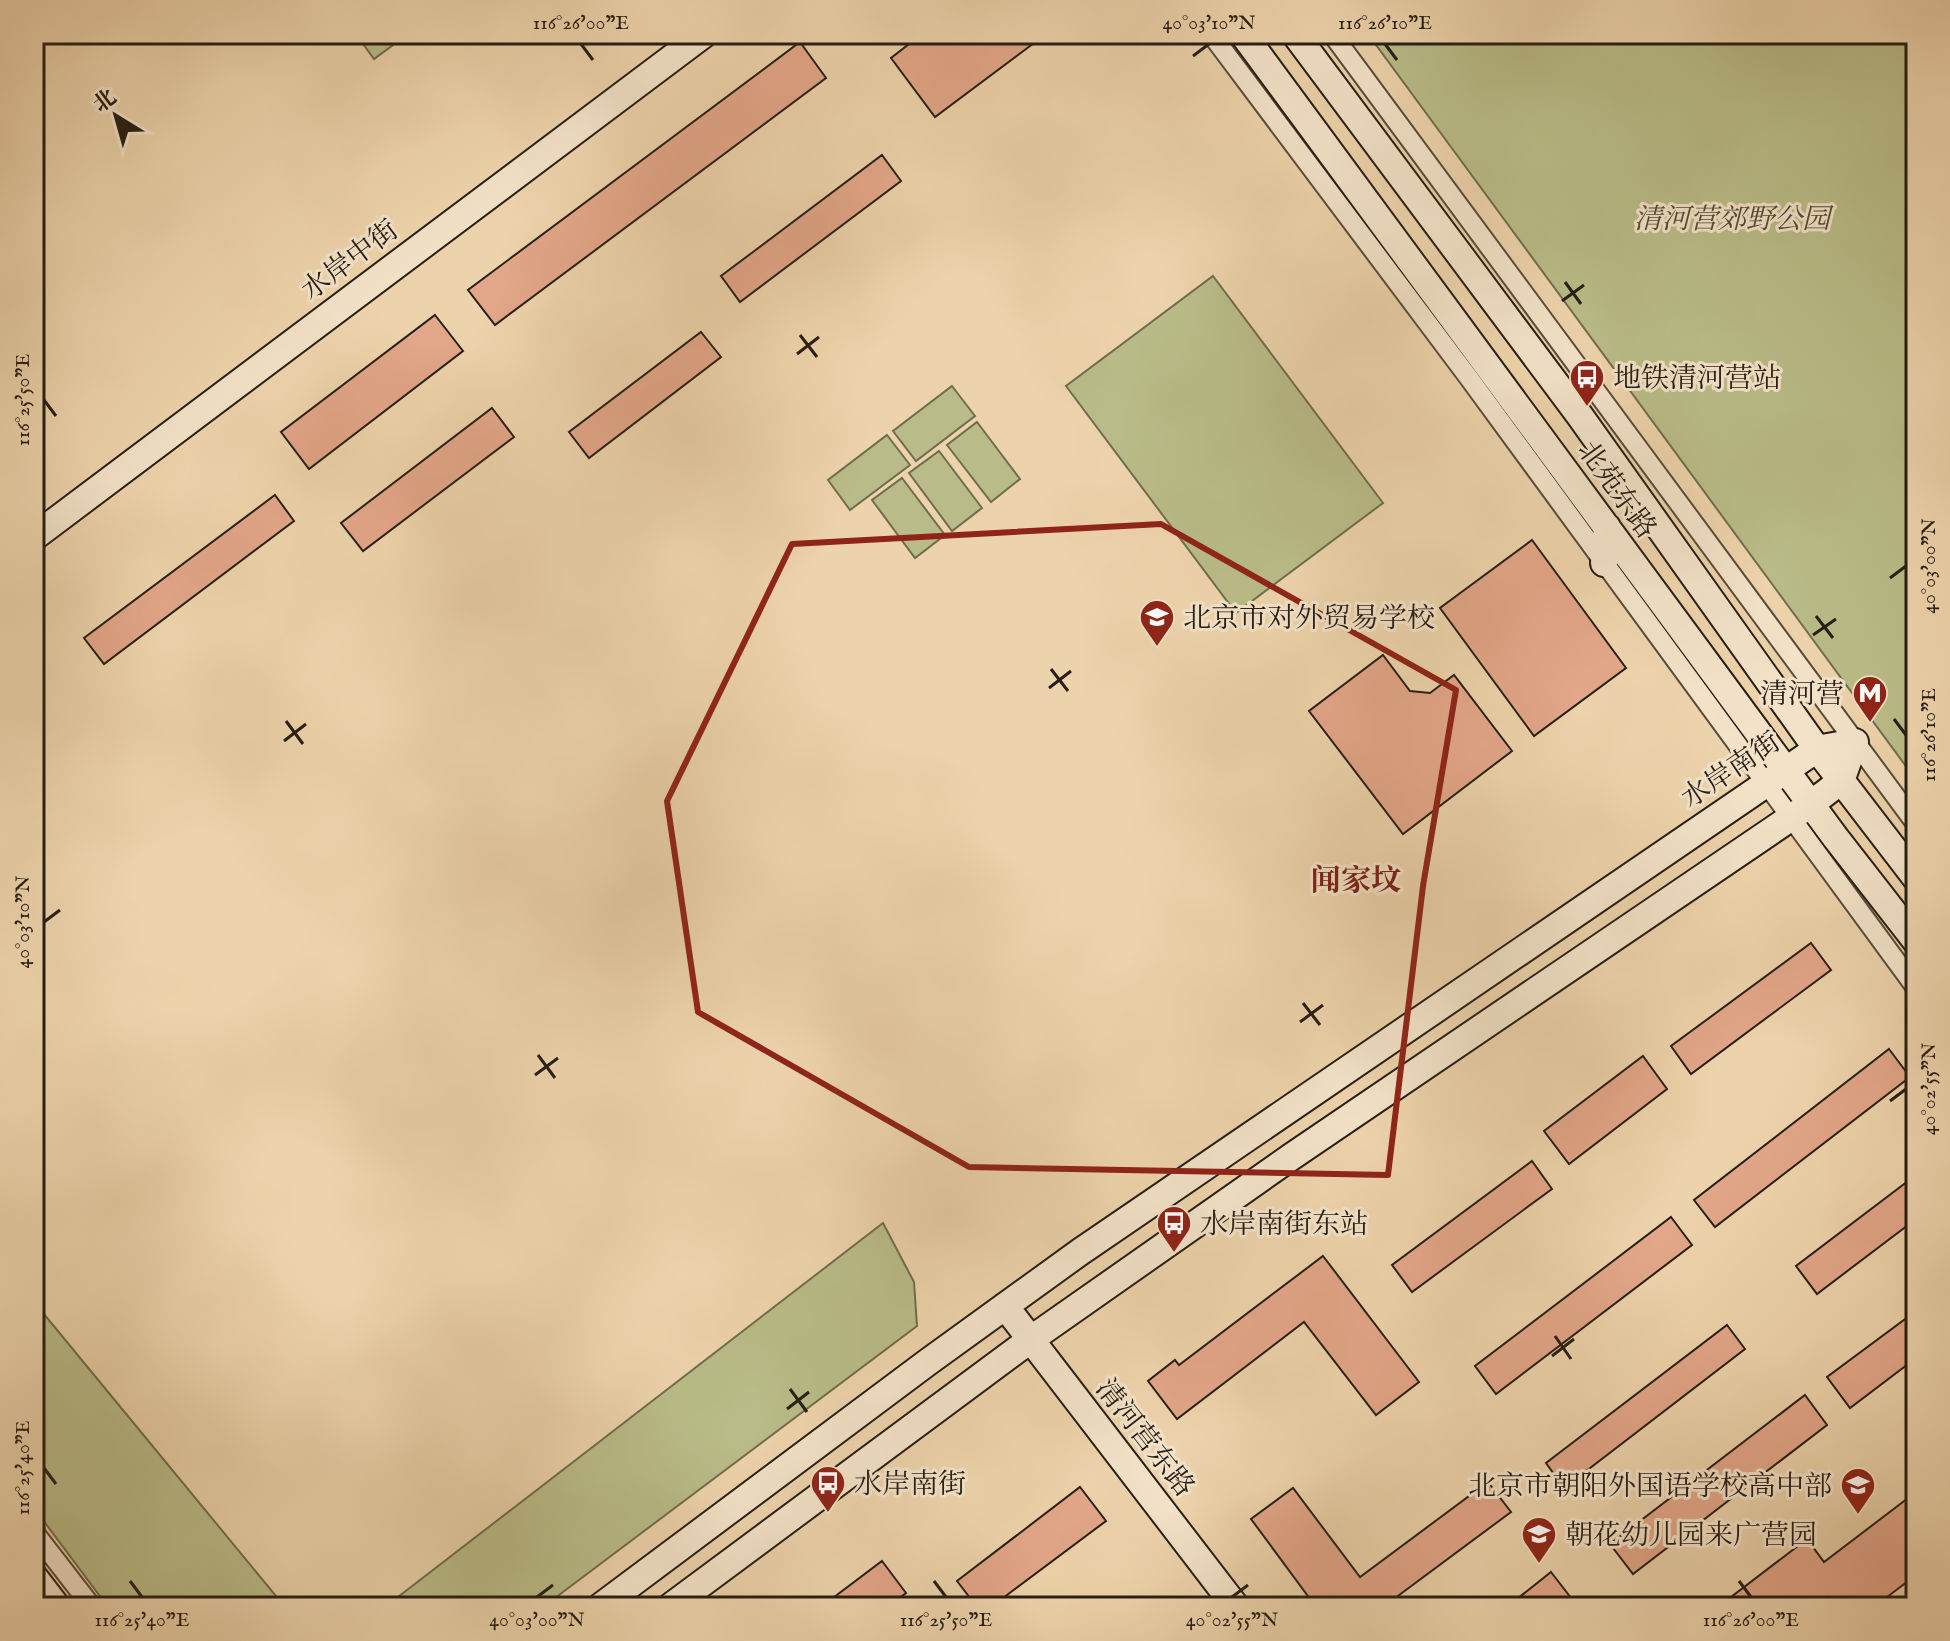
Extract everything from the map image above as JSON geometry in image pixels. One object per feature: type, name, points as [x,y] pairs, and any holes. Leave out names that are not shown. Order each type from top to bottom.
[{"type":"street","name":"水岸中街","points":[[34,537],[704,34]]},
{"type":"street","points":[[1211,34],[1604,563],[1775,777]]},
{"type":"street","name":"北苑东路","points":[[1243,34],[1607,527],[1800,811],[1916,941]]},
{"type":"street","points":[[1332,34],[1916,824]]},
{"type":"street","name":"北苑东路","points":[[1303,40],[1580,416],[1817,749],[1916,878]]},
{"type":"street","points":[[1604,563],[1607,527]]},
{"type":"street","points":[[670,1607],[1030,1340],[1291,1157],[1800,811],[1841,781],[1855,742]]},
{"type":"street","name":"水岸南街","points":[[600,1607],[1080,1252],[1817,749],[1855,742]]},
{"type":"street","points":[[1800,811],[1916,988]]},
{"type":"street","name":"清河营东路","points":[[1005,1306],[1236,1607]]},
{"type":"street","points":[[34,1532],[92,1607]]},
{"type":"street","points":[[34,1577],[57,1607]]},
{"type":"highlighted area","points":[[1161,524],[1456,690],[1423,886],[1388,1175],[969,1167],[698,1012],[667,801],[792,544]]},
{"type":"green space","points":[[356,34],[408,34],[374,59]]},
{"type":"green space","name":"清河营郊野公园","points":[[1368,34],[1916,34],[1916,780]]},
{"type":"green space","points":[[1213,276],[1383,503],[1236,613],[1066,386]]},
{"type":"green space","points":[[952,386],[975,416],[916,461],[893,431]]},
{"type":"green space","points":[[977,422],[1020,479],[991,502],[947,445]]},
{"type":"green space","points":[[887,435],[910,465],[850,510],[828,480]]},
{"type":"green space","points":[[939,451],[982,508],[952,531],[909,473]]},
{"type":"green space","points":[[902,478],[945,535],[915,558],[872,500]]},
{"type":"green space","points":[[883,1223],[914,1282],[917,1326],[543,1607],[385,1607]]},
{"type":"green space","points":[[34,1302],[285,1607],[108,1607],[34,1508]]},
{"type":"building","points":[[902,34],[1046,34],[935,117],[891,58],[909,44]]},
{"type":"building","points":[[800,42],[826,78],[495,325],[468,290]]},
{"type":"building","points":[[882,155],[901,181],[740,302],[721,276]]},
{"type":"building","points":[[435,315],[463,351],[309,469],[281,432]]},
{"type":"building","points":[[701,332],[721,357],[589,458],[569,432]]},
{"type":"building","points":[[492,408],[514,437],[363,551],[341,523]]},
{"type":"building","points":[[275,495],[294,521],[104,664],[84,638]]},
{"type":"building","points":[[1532,540],[1626,668],[1534,736],[1440,608]]},
{"type":"building","points":[[1383,655],[1410,691],[1430,693],[1454,675],[1512,751],[1403,834],[1309,711]]},
{"type":"building","points":[[1811,943],[1831,970],[1691,1074],[1671,1046]]},
{"type":"building","points":[[1889,1049],[1910,1077],[1715,1227],[1694,1200]]},
{"type":"building","points":[[1643,1056],[1667,1089],[1569,1164],[1544,1131]]},
{"type":"building","points":[[1532,1161],[1552,1189],[1412,1292],[1392,1265]]},
{"type":"building","points":[[1916,1175],[1916,1219],[1817,1294],[1796,1266]]},
{"type":"building","points":[[1671,1217],[1692,1245],[1496,1394],[1475,1366]]},
{"type":"building","points":[[1323,1256],[1419,1382],[1376,1415],[1304,1322],[1177,1419],[1148,1381],[1175,1360],[1179,1365]]},
{"type":"building","points":[[1916,1311],[1916,1358],[1850,1408],[1827,1377]]},
{"type":"building","points":[[1727,1325],[1745,1349],[1564,1488],[1546,1463]]},
{"type":"building","points":[[1805,1395],[1827,1425],[1633,1574],[1610,1544]]},
{"type":"building","points":[[1488,1482],[1511,1512],[1383,1607],[1316,1607],[1251,1519],[1293,1488],[1360,1577]]},
{"type":"building","points":[[1080,1487],[1106,1521],[991,1607],[977,1607],[957,1581]]},
{"type":"building","points":[[1916,1492],[1916,1575],[1874,1607],[1836,1607],[1828,1597],[1815,1607],[1718,1607],[1807,1539],[1824,1562]]},
{"type":"building","points":[[882,1561],[906,1593],[888,1607],[821,1607]]},
{"type":"building","points":[[1551,1572],[1578,1607],[1507,1607]]},
{"type":"place","name":"地铁清河营站","points":[[1587,408]]},
{"type":"place","name":"北京市对外贸易学校","points":[[1157,648]]},
{"type":"place","name":"清河营","points":[[1870,724]]},
{"type":"place","name":"水岸南街东站","points":[[1174,1254]]},
{"type":"place","name":"水岸南街","points":[[828,1514]]},
{"type":"place","name":"北京市朝阳外国语学校高中部","points":[[1858,1516]]},
{"type":"place","name":"朝花幼儿园来广营园","points":[[1539,1565]]},
{"type":"district","name":"闻家坟","points":[[1356,880]]}]
